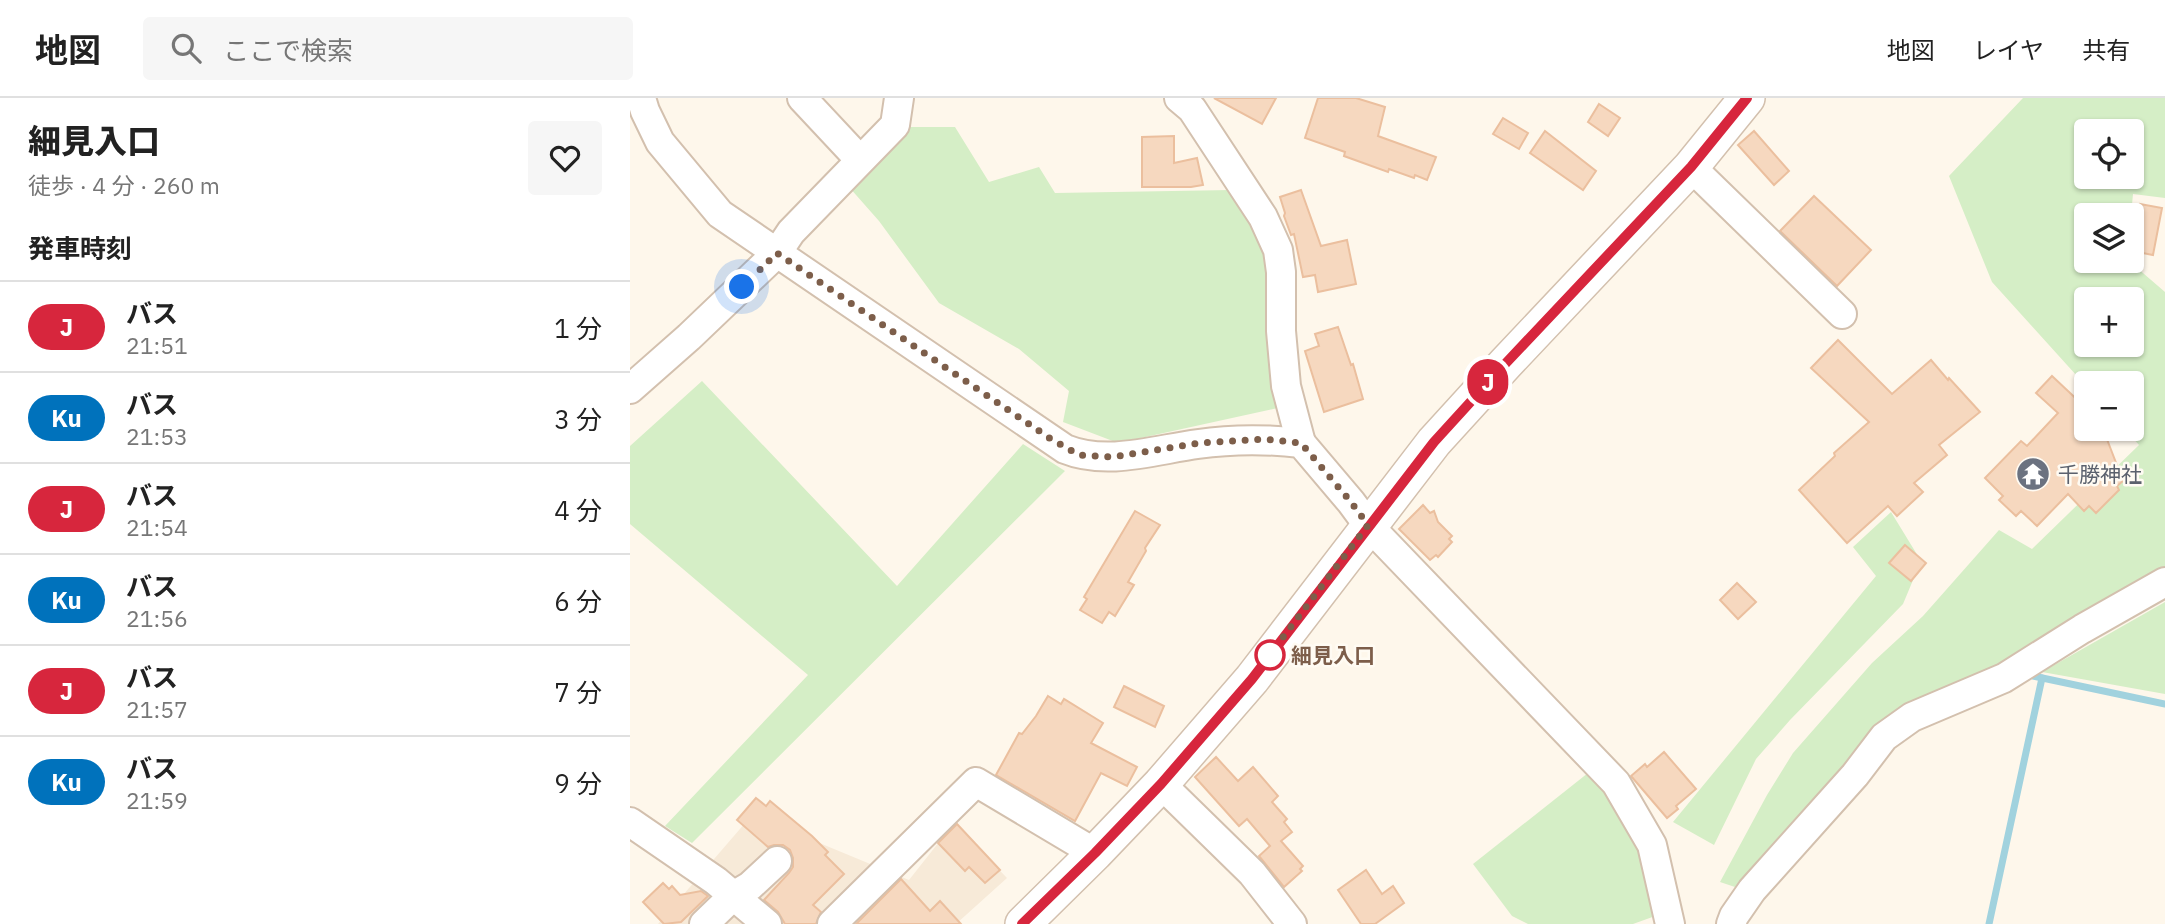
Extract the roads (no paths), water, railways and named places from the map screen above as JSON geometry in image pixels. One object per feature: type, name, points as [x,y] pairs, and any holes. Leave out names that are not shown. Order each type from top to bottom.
[{"type":"street","points":[[641,98],[660,142],[720,214],[1051,439],[1079,455],[1113,457],[1200,443],[1264,439],[1301,443]]},
{"type":"street","points":[[802,98],[860,159]]},
{"type":"street","points":[[630,389],[690,337],[777,253],[791,232],[895,124],[899,98]]},
{"type":"street","points":[[1179,98],[1192,109],[1263,217],[1278,250],[1286,386],[1301,443],[1368,525],[1616,783],[1653,845],[1670,924]]},
{"type":"street","points":[[1023,924],[1161,784],[1252,679],[1368,525],[1443,432],[1691,167],[1747,98]]},
{"type":"street","points":[[1691,167],[1842,314]]},
{"type":"street","points":[[1731,924],[1752,890],[1855,775],[1884,737],[1912,717],[2004,678],[2082,629],[2165,582]]},
{"type":"street","points":[[832,924],[976,782],[1095,853]]},
{"type":"street","points":[[1161,784],[1252,873],[1293,924]]},
{"type":"street","points":[[630,822],[716,881],[767,924]]},
{"type":"street","points":[[704,924],[733,896],[750,886],[777,861]]},
{"type":"waterway","points":[[2033,676],[2165,704]]},
{"type":"waterway","points":[[1989,924],[2042,678]]},
{"type":"place","name":"千勝神社","points":[[2033,474]]},
{"type":"place","name":"細見入口","points":[[1270,655]]}]
